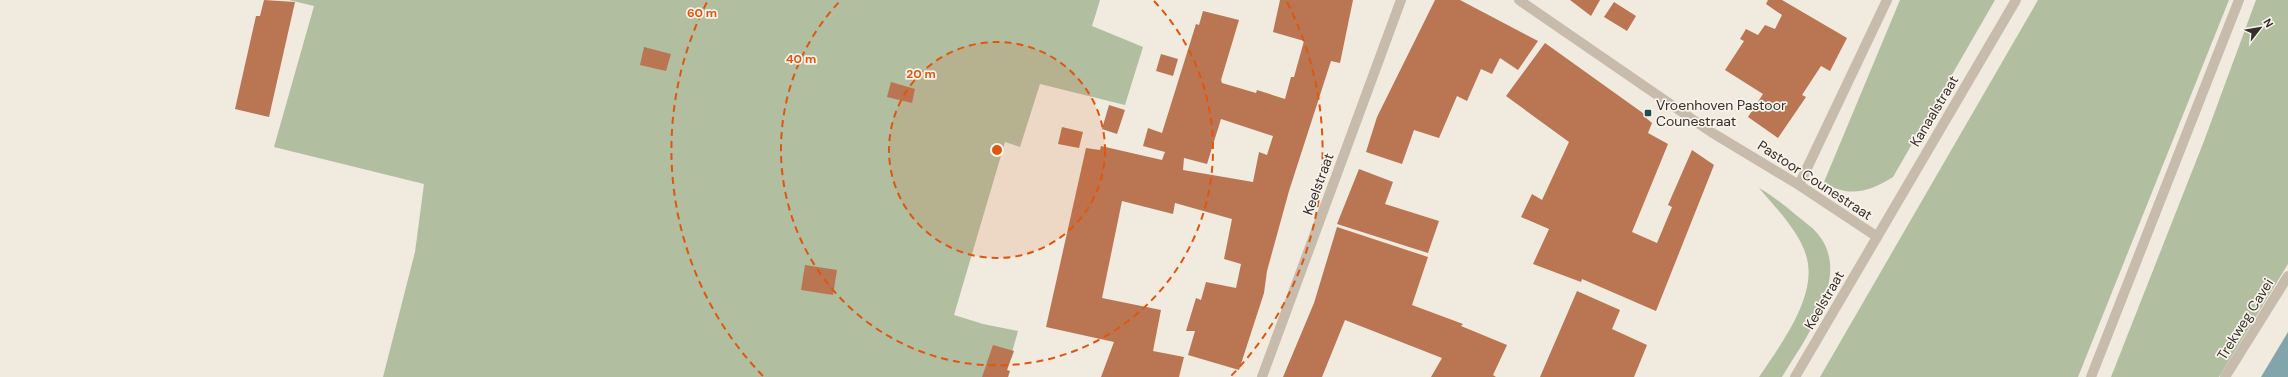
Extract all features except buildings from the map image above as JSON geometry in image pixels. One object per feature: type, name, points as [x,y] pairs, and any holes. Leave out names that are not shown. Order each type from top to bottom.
[{"type":"street","name":"Keelstraat","points":[[1262,377],[1401,0]]},
{"type":"street","name":"Pastoor Counestraat","points":[[1519,0],[1711,132],[1799,185],[1876,236]]},
{"type":"street","points":[[1799,185],[1886,0]]},
{"type":"street","name":"Kanaalstraat","points":[[1876,236],[2016,0]]},
{"type":"street","points":[[2091,377],[2239,0]]},
{"type":"street","name":"Keelstraat","points":[[1795,377],[1876,236]]},
{"type":"street","name":"Trekweg Cavei","points":[[2225,377],[2288,276]]},
{"type":"green space","points":[[289,0],[1100,0],[1092,26],[1143,47],[1125,105],[1040,84],[1020,147],[1005,142],[954,315],[983,324],[1018,331],[1005,377],[383,377],[415,252],[424,184],[274,147],[314,6]]},
{"type":"green space","points":[[1900,0],[1995,0],[1893,177],[1868,189],[1851,192],[1842,190],[1824,182]]},
{"type":"green space","points":[[2038,0],[2229,0],[2078,377],[1820,377]]},
{"type":"green space","points":[[2256,0],[2288,0],[2288,264],[2219,377],[2111,377],[2204,141]]},
{"type":"green space","points":[[1759,188],[1783,204],[1817,233],[1827,250],[1830,268],[1828,287],[1822,307],[1802,345],[1782,377],[1759,377],[1787,335],[1795,319],[1807,287],[1809,271],[1806,255],[1798,237]]},
{"type":"water","points":[[2288,332],[2288,377],[2261,377]]},
{"type":"place","name":"Vroenhoven Pastoor Counestraat","points":[[1648,113]]}]
